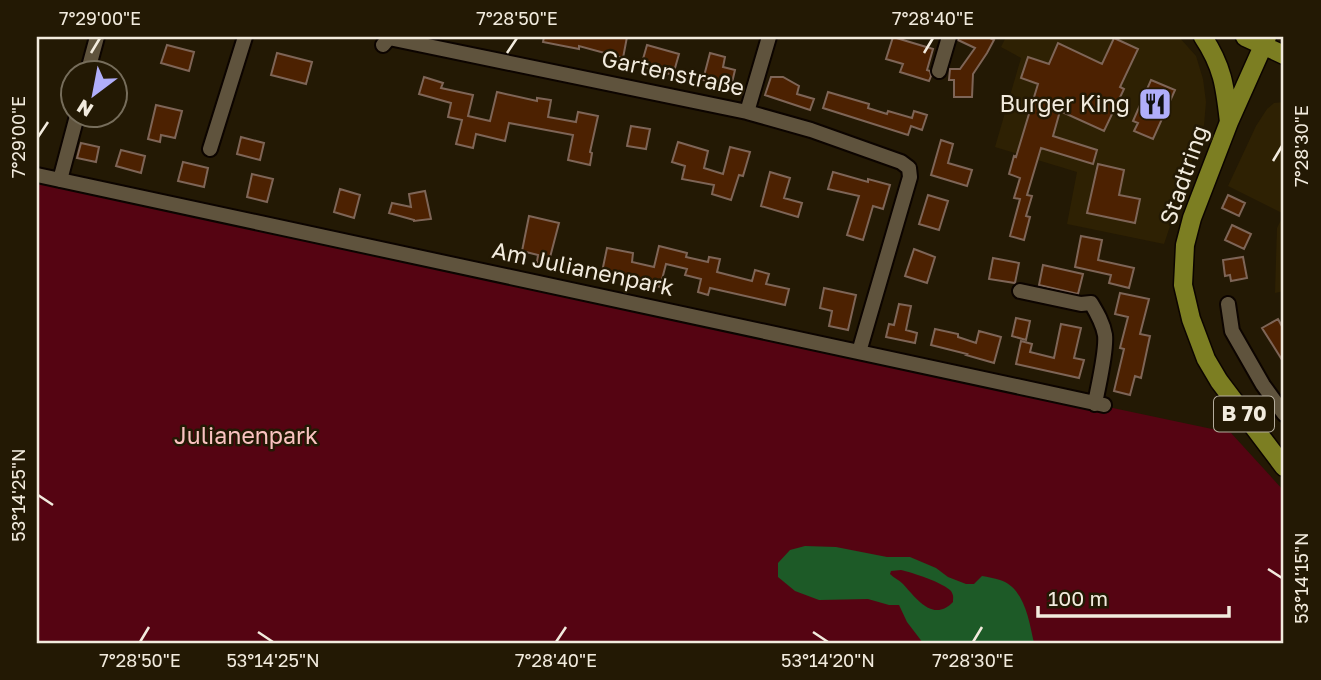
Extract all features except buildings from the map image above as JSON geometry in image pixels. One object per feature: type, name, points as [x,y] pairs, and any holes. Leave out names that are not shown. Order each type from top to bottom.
[{"type":"main road","points":[[1203,37],[1216,57],[1222,75],[1229,122]]},
{"type":"main road","points":[[1245,37],[1265,41],[1284,55]]},
{"type":"main road","name":"Stadtring","points":[[1265,41],[1229,122],[1192,218],[1185,245],[1183,285],[1191,319],[1206,359],[1219,381],[1284,467]]},
{"type":"street","points":[[91,60],[97,37]]},
{"type":"street","points":[[210,149],[245,37]]},
{"type":"street","points":[[747,112],[769,37]]},
{"type":"street","points":[[939,71],[949,37]]},
{"type":"street","name":"Gartenstraße","points":[[383,45],[388,38],[747,112],[811,130],[901,162],[909,168],[910,177],[859,352]]},
{"type":"street","points":[[60,180],[73,130]]},
{"type":"street","name":"Am Julianenpark","points":[[37,175],[1100,405],[1105,335],[1091,303],[1081,304],[1020,291]]},
{"type":"street","points":[[1228,304],[1232,331],[1263,385],[1284,414]]},
{"type":"shaded area","points":[[1006,37],[1179,37],[1196,56],[1206,102],[1204,125],[1164,244],[1067,224],[1077,172],[995,147],[1021,58],[1001,47]]},
{"type":"shaded area","points":[[1284,102],[1284,214],[1228,186],[1256,126],[1267,109],[1274,103]]},
{"type":"shaded area","points":[[1284,214],[1284,291],[1275,293],[1277,228]]},
{"type":"shaded area","points":[[805,546],[836,547],[887,557],[910,557],[966,584],[974,584],[982,576],[1000,580],[1015,590],[1020,598],[1028,616],[1034,643],[923,643],[907,622],[899,605],[868,599],[819,600],[795,591],[778,577],[778,563],[790,550]],"holes":[[[901,570],[947,588],[953,594],[953,602],[939,610],[925,606],[890,574],[891,571]]]},
{"type":"green space","name":"Julianenpark","points":[[37,180],[1231,433],[1284,491],[1284,643],[37,643]]},
{"type":"place","name":"Burger King","points":[[1155,104]]}]
